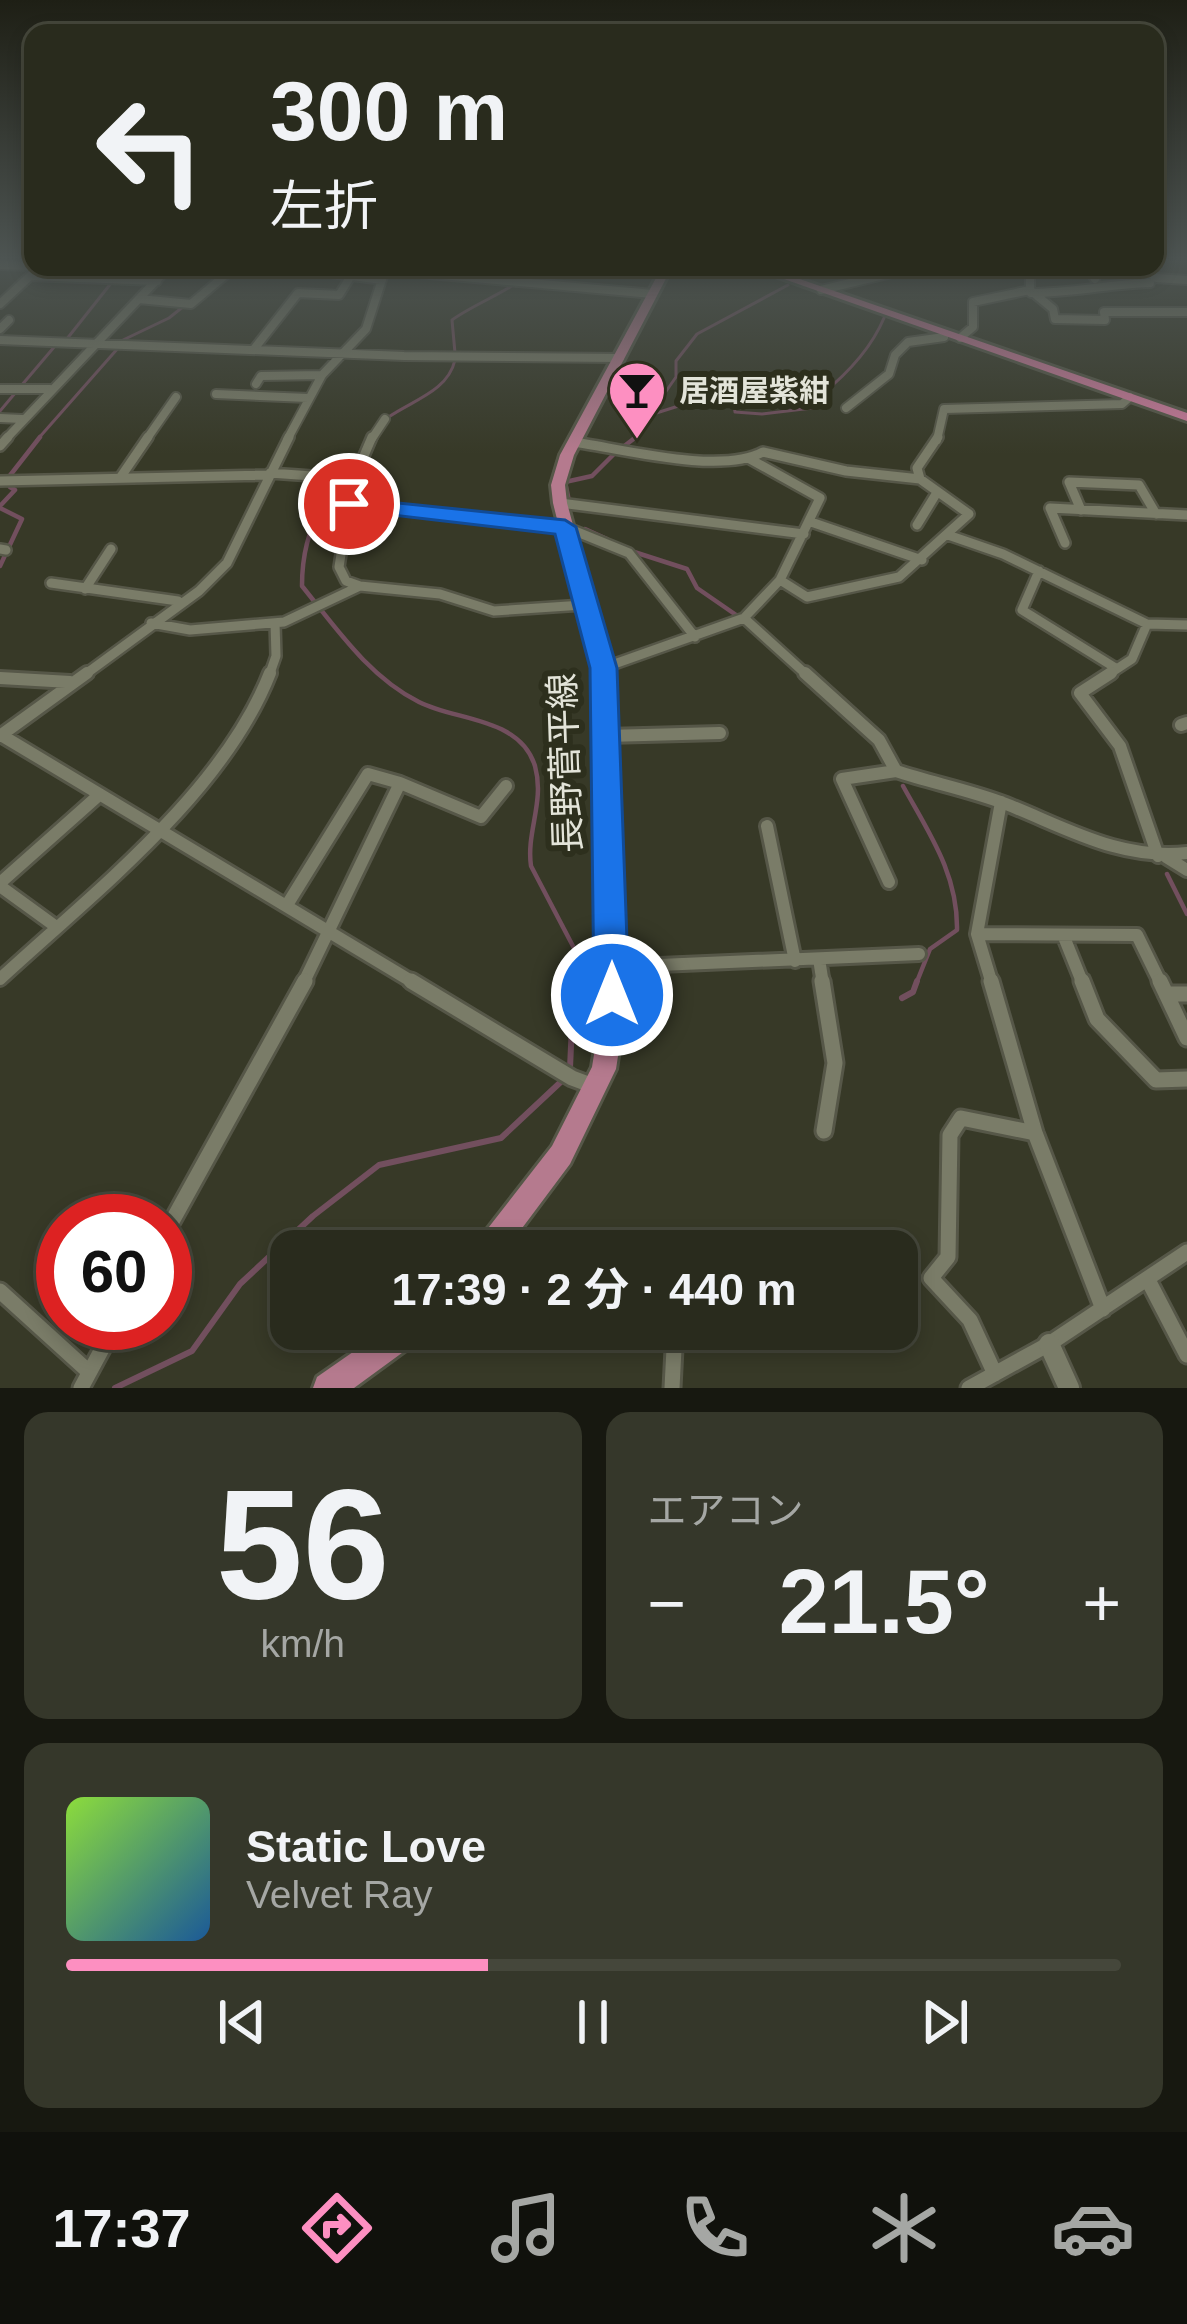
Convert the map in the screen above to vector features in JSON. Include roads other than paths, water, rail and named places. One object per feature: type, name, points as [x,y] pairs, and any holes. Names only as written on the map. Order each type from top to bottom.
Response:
[{"type":"highway","points":[[922,325],[1187,417]]},
{"type":"main road","name":"長野菅平線","points":[[504,1230],[562,1155],[596,1087],[611,1024],[603,668],[565,527],[561,471],[637,325]]},
{"type":"main road","points":[[328,1388],[381,1350]]},
{"type":"street","points":[[0,446],[112,325]]},
{"type":"street","points":[[254,349],[273,325]]},
{"type":"street","points":[[367,325],[322,375],[308,398],[227,563],[199,591],[0,735],[567,1075],[596,1087]]},
{"type":"street","points":[[960,338],[973,325]]},
{"type":"street","points":[[846,408],[890,374],[895,355],[908,342],[944,338]]},
{"type":"street","points":[[0,340],[404,356],[620,358]]},
{"type":"street","points":[[256,384],[261,376],[322,375]]},
{"type":"street","points":[[0,389],[50,389]]},
{"type":"street","points":[[216,394],[308,398]]},
{"type":"street","points":[[120,478],[176,397]]},
{"type":"street","points":[[780,580],[807,597],[899,577],[948,536],[969,514],[920,479],[917,468],[938,439],[944,410],[1121,404],[1130,397]]},
{"type":"street","points":[[0,418],[22,419]]},
{"type":"street","points":[[385,419],[354,479],[339,568],[346,581],[440,594],[494,611],[583,604]]},
{"type":"street","points":[[574,442],[691,459],[749,459],[763,452],[846,470],[920,479]]},
{"type":"street","points":[[603,668],[744,618],[780,580],[820,497],[749,459]]},
{"type":"street","points":[[0,482],[270,474],[354,479]]},
{"type":"street","points":[[1081,510],[1069,482],[1139,485],[1156,514]]},
{"type":"street","points":[[916,525],[937,494]]},
{"type":"street","points":[[560,503],[804,534]]},
{"type":"street","points":[[349,504],[565,527],[629,554],[695,638]]},
{"type":"street","points":[[1065,543],[1050,508],[1187,515]]},
{"type":"street","points":[[811,522],[922,560]]},
{"type":"street","points":[[948,536],[1039,572],[1147,624],[1187,625]]},
{"type":"street","points":[[85,589],[111,549]]},
{"type":"street","points":[[1039,572],[1022,610],[1114,668]]},
{"type":"street","points":[[51,583],[178,602]]},
{"type":"street","points":[[151,623],[190,630],[274,623],[321,608],[360,586]]},
{"type":"street","points":[[744,618],[879,740],[896,771]]},
{"type":"street","points":[[0,979],[157,827],[239,733],[276,657],[274,623]]},
{"type":"street","points":[[1147,624],[1132,659],[1080,693],[1120,746],[1162,857]]},
{"type":"street","points":[[0,678],[70,682]]},
{"type":"street","points":[[606,736],[720,733]]},
{"type":"street","points":[[889,882],[842,779],[896,771],[1001,802],[1093,844],[1162,857],[1187,870]]},
{"type":"street","points":[[287,905],[368,774],[481,817],[506,786]]},
{"type":"street","points":[[187,1194],[332,932],[400,783]]},
{"type":"street","points":[[55,926],[0,884],[99,795]]},
{"type":"street","points":[[1001,802],[977,934],[1035,1133],[1103,1310]]},
{"type":"street","points":[[767,826],[795,961]]},
{"type":"street","points":[[1162,857],[1187,853]]},
{"type":"street","points":[[977,934],[1137,935],[1187,1038]]},
{"type":"street","points":[[1064,937],[1097,1018],[1156,1080],[1187,1078]]},
{"type":"street","points":[[613,967],[919,954]]},
{"type":"street","points":[[819,959],[835,1063],[824,1132]]},
{"type":"street","points":[[1166,994],[1187,994]]},
{"type":"street","points":[[995,1374],[970,1320],[931,1278],[948,1257],[950,1135],[961,1118],[1035,1133]]},
{"type":"street","points":[[969,1388],[1049,1345],[1187,1252]]},
{"type":"street","points":[[1148,1280],[1187,1355]]},
{"type":"street","points":[[0,1291],[85,1380],[101,1350]]},
{"type":"street","points":[[1049,1345],[1069,1388]]},
{"type":"street","points":[[671,1350],[673,1388]]},
{"type":"waterway","points":[[66,340],[78,325]]},
{"type":"waterway","points":[[123,340],[155,325]]},
{"type":"waterway","points":[[452,325],[455,353]]},
{"type":"waterway","points":[[632,440],[676,377],[676,361],[697,334],[714,325]]},
{"type":"waterway","points":[[650,415],[688,403],[734,405],[735,412],[762,414],[829,406],[821,395],[857,360],[880,325]]},
{"type":"waterway","points":[[21,386],[55,346]]},
{"type":"waterway","points":[[37,440],[119,347]]},
{"type":"waterway","points":[[371,433],[441,384],[455,360]]},
{"type":"waterway","points":[[0,411],[16,392]]},
{"type":"waterway","points":[[8,478],[40,437]]},
{"type":"waterway","points":[[623,447],[636,437]]},
{"type":"waterway","points":[[351,472],[363,449]]},
{"type":"waterway","points":[[569,501],[565,482],[592,476],[618,450]]},
{"type":"waterway","points":[[345,482],[325,504],[312,529],[302,586],[354,650],[401,692],[501,729],[527,750],[537,779],[531,866],[575,950],[574,984]]},
{"type":"waterway","points":[[0,506],[15,490],[10,487]]},
{"type":"waterway","points":[[0,508],[22,519],[0,566]]},
{"type":"waterway","points":[[585,529],[607,539]]},
{"type":"waterway","points":[[628,550],[687,569],[697,588],[739,617]]},
{"type":"waterway","points":[[903,786],[940,855],[956,910],[957,930],[930,949],[916,984]]},
{"type":"waterway","points":[[1167,874],[1187,914]]},
{"type":"waterway","points":[[570,1068],[574,981]]},
{"type":"waterway","points":[[902,998],[913,992],[917,981]]},
{"type":"waterway","points":[[115,1388],[192,1351],[240,1284],[313,1216],[379,1165],[501,1138],[565,1078]]},
{"type":"place","name":"居酒屋紫紺","points":[[637,441]]}]
